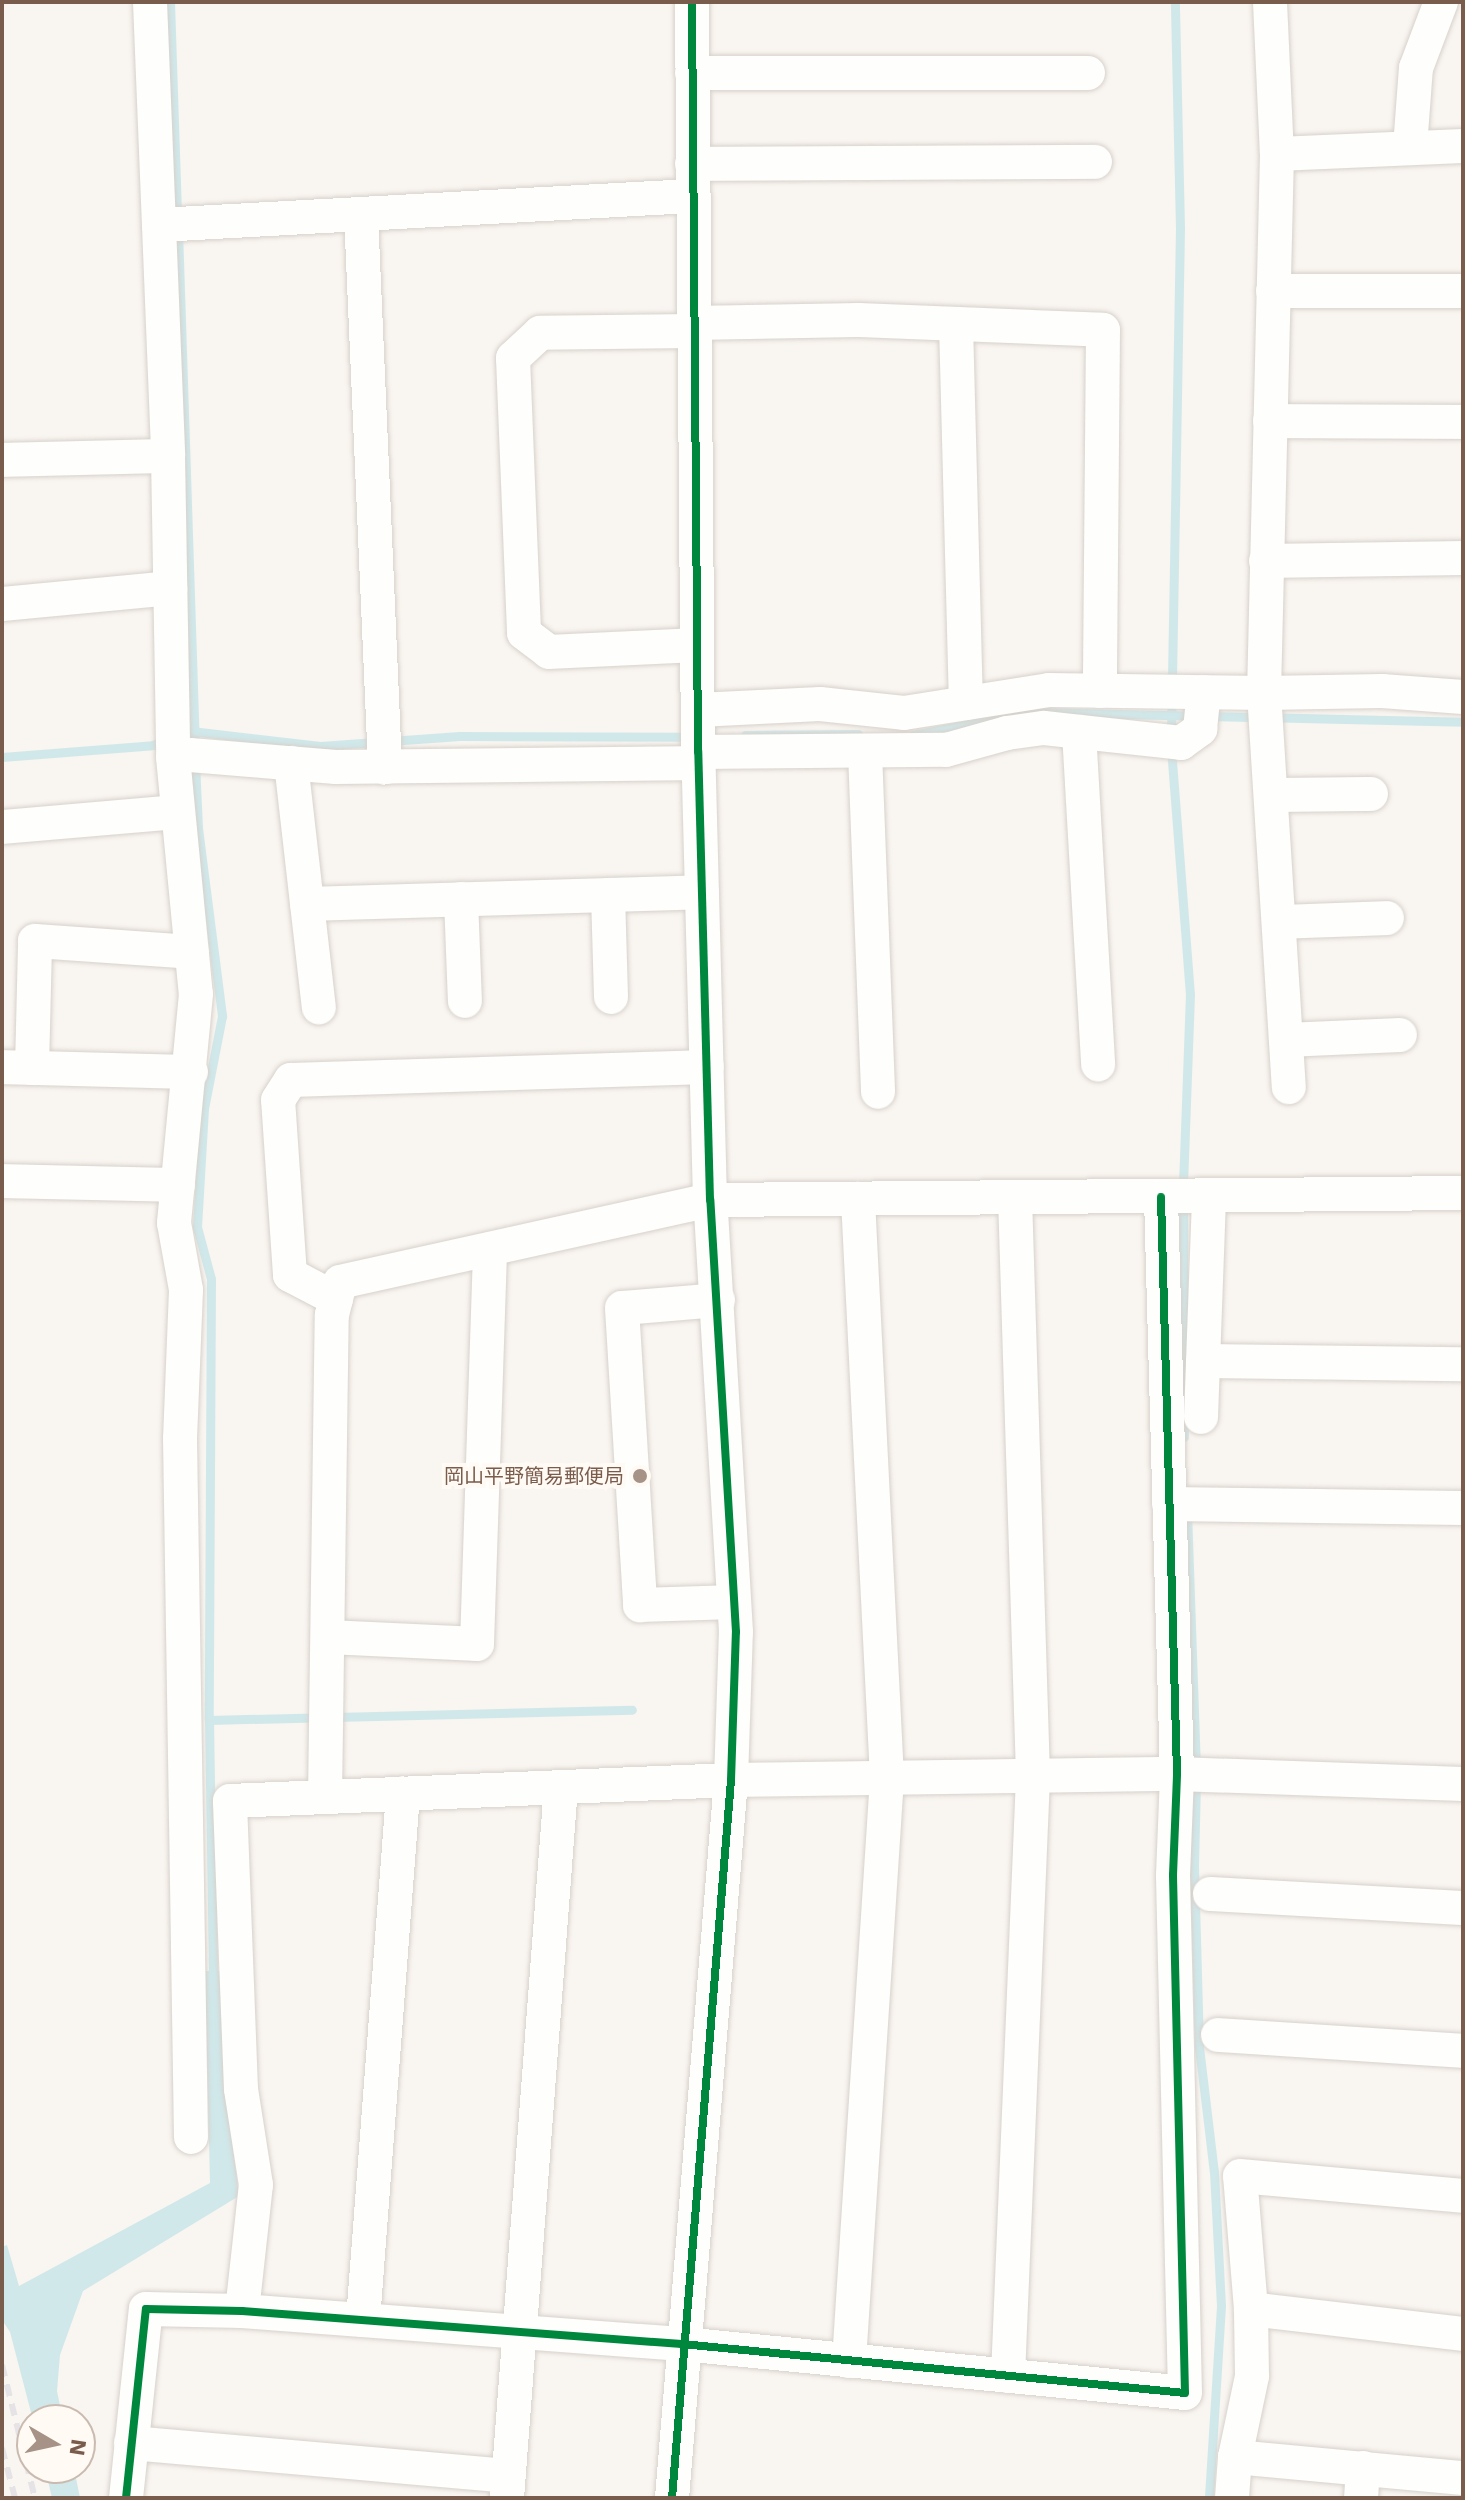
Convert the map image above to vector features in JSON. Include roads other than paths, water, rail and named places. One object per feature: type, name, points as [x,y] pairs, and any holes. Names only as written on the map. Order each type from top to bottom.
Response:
[{"type":"street","points":[[150,2],[171,224],[170,588],[183,748],[177,812],[196,994],[191,1072],[174,1223],[186,1290],[180,1438],[191,2137]]},
{"type":"street","points":[[672,2498],[682,2344],[731,1780],[734,1602],[710,1200],[698,740],[692,2]]},
{"type":"street","points":[[1270,2],[1277,154],[1265,710],[1289,1087]]},
{"type":"street","points":[[1410,147],[1416,68],[1441,2]]},
{"type":"street","points":[[692,73],[1088,73]]},
{"type":"street","points":[[1277,154],[1463,146]]},
{"type":"street","points":[[171,224],[361,214],[692,180],[1095,162]]},
{"type":"street","points":[[361,214],[384,748]]},
{"type":"street","points":[[1273,291],[1463,291]]},
{"type":"street","points":[[697,645],[549,652],[524,633],[513,358],[540,333],[859,320],[1103,330],[1100,691]]},
{"type":"street","points":[[956,324],[966,703]]},
{"type":"street","points":[[1270,421],[1463,422]]},
{"type":"street","points":[[2,460],[168,456]]},
{"type":"street","points":[[1266,561],[1463,558]]},
{"type":"street","points":[[2,604],[170,588]]},
{"type":"street","points":[[698,740],[820,704],[904,713],[1049,690],[1100,691],[1186,712]]},
{"type":"street","points":[[183,748],[291,763],[384,748],[698,740],[865,752],[946,750],[1007,733],[1044,728],[1079,732],[1186,712],[1265,710],[1382,691],[1463,697]]},
{"type":"street","points":[[1079,732],[1098,1064]]},
{"type":"street","points":[[865,752],[878,1092]]},
{"type":"street","points":[[291,763],[319,1007]]},
{"type":"street","points":[[1271,795],[1371,794]]},
{"type":"street","points":[[2,827],[177,812]]},
{"type":"street","points":[[307,904],[702,892]]},
{"type":"street","points":[[608,895],[611,997]]},
{"type":"street","points":[[461,899],[465,1001]]},
{"type":"street","points":[[1279,922],[1387,918]]},
{"type":"street","points":[[191,1072],[17,1068],[35,941],[192,952]]},
{"type":"street","points":[[1286,1040],[1400,1035]]},
{"type":"street","points":[[336,1299],[290,1275],[278,1100],[291,1080],[707,1067]]},
{"type":"street","points":[[2,1181],[178,1185]]},
{"type":"street","points":[[325,1797],[332,1315],[340,1282],[710,1200],[1463,1193]]},
{"type":"street","points":[[1185,1196],[1203,1361],[1201,1417]]},
{"type":"street","points":[[126,2498],[146,2309],[242,2311],[682,2344],[1185,2393],[1173,1875],[1191,1775],[1182,1504],[1185,1196]]},
{"type":"street","points":[[1008,2376],[1033,1776],[1015,1198]]},
{"type":"street","points":[[849,2361],[887,1778],[858,1199]]},
{"type":"street","points":[[329,1637],[477,1644],[490,1249]]},
{"type":"street","points":[[718,1300],[622,1308],[640,1605],[734,1602]]},
{"type":"street","points":[[1203,1361],[1463,1364]]},
{"type":"street","points":[[1182,1504],[1463,1508]]},
{"type":"street","points":[[242,2311],[256,2185],[241,2089],[230,1801],[731,1780],[1191,1775],[1463,1784]]},
{"type":"street","points":[[131,2443],[507,2487],[561,1787]]},
{"type":"street","points":[[363,2320],[403,1794]]},
{"type":"street","points":[[1210,1894],[1463,1908]]},
{"type":"street","points":[[1218,2035],[1463,2051]]},
{"type":"street","points":[[1232,2498],[1235,2457],[1252,2376],[1251,2309],[1240,2176],[1463,2196]]},
{"type":"street","points":[[1251,2309],[1463,2334]]},
{"type":"street","points":[[1235,2457],[1362,2483],[1463,2478]]},
{"type":"water","points":[[205,1971],[222,1971],[225,2086],[239,2196],[83,2291],[60,2355],[57,2391],[60,2404],[29,2404],[10,2332],[2,2320],[2,2247],[7,2245],[19,2286],[210,2183]]},
{"type":"water","points":[[49,2484],[77,2484],[80,2498],[52,2498]]},
{"type":"waterway","points":[[170,2],[177,216]]},
{"type":"waterway","points":[[1171,734],[1180,228],[1175,2]]},
{"type":"waterway","points":[[178,230],[195,747]]},
{"type":"waterway","points":[[1015,715],[1034,712],[1463,722]]},
{"type":"waterway","points":[[913,735],[1000,718]]},
{"type":"waterway","points":[[191,731],[320,746],[460,736],[690,737]]},
{"type":"waterway","points":[[745,735],[858,734]]},
{"type":"waterway","points":[[2,757],[153,745],[165,740]]},
{"type":"waterway","points":[[1171,748],[1190,994],[1183,1189]]},
{"type":"waterway","points":[[195,762],[198,828],[222,1016],[204,1109],[197,1227],[211,1279],[209,1720],[213,1982]]},
{"type":"waterway","points":[[1183,1203],[1184,1437]]},
{"type":"waterway","points":[[1187,1511],[1196,1768]]},
{"type":"waterway","points":[[209,1720],[632,1710]]},
{"type":"waterway","points":[[1196,1783],[1194,1867],[1199,2047],[1214,2172],[1221,2306],[1209,2498]]},
{"type":"railway","points":[[2,2365],[35,2498]]},
{"type":"railway","points":[[2,2448],[15,2498]]},
{"type":"place","name":"岡山平野簡易郵便局","points":[[640,1476]]}]
